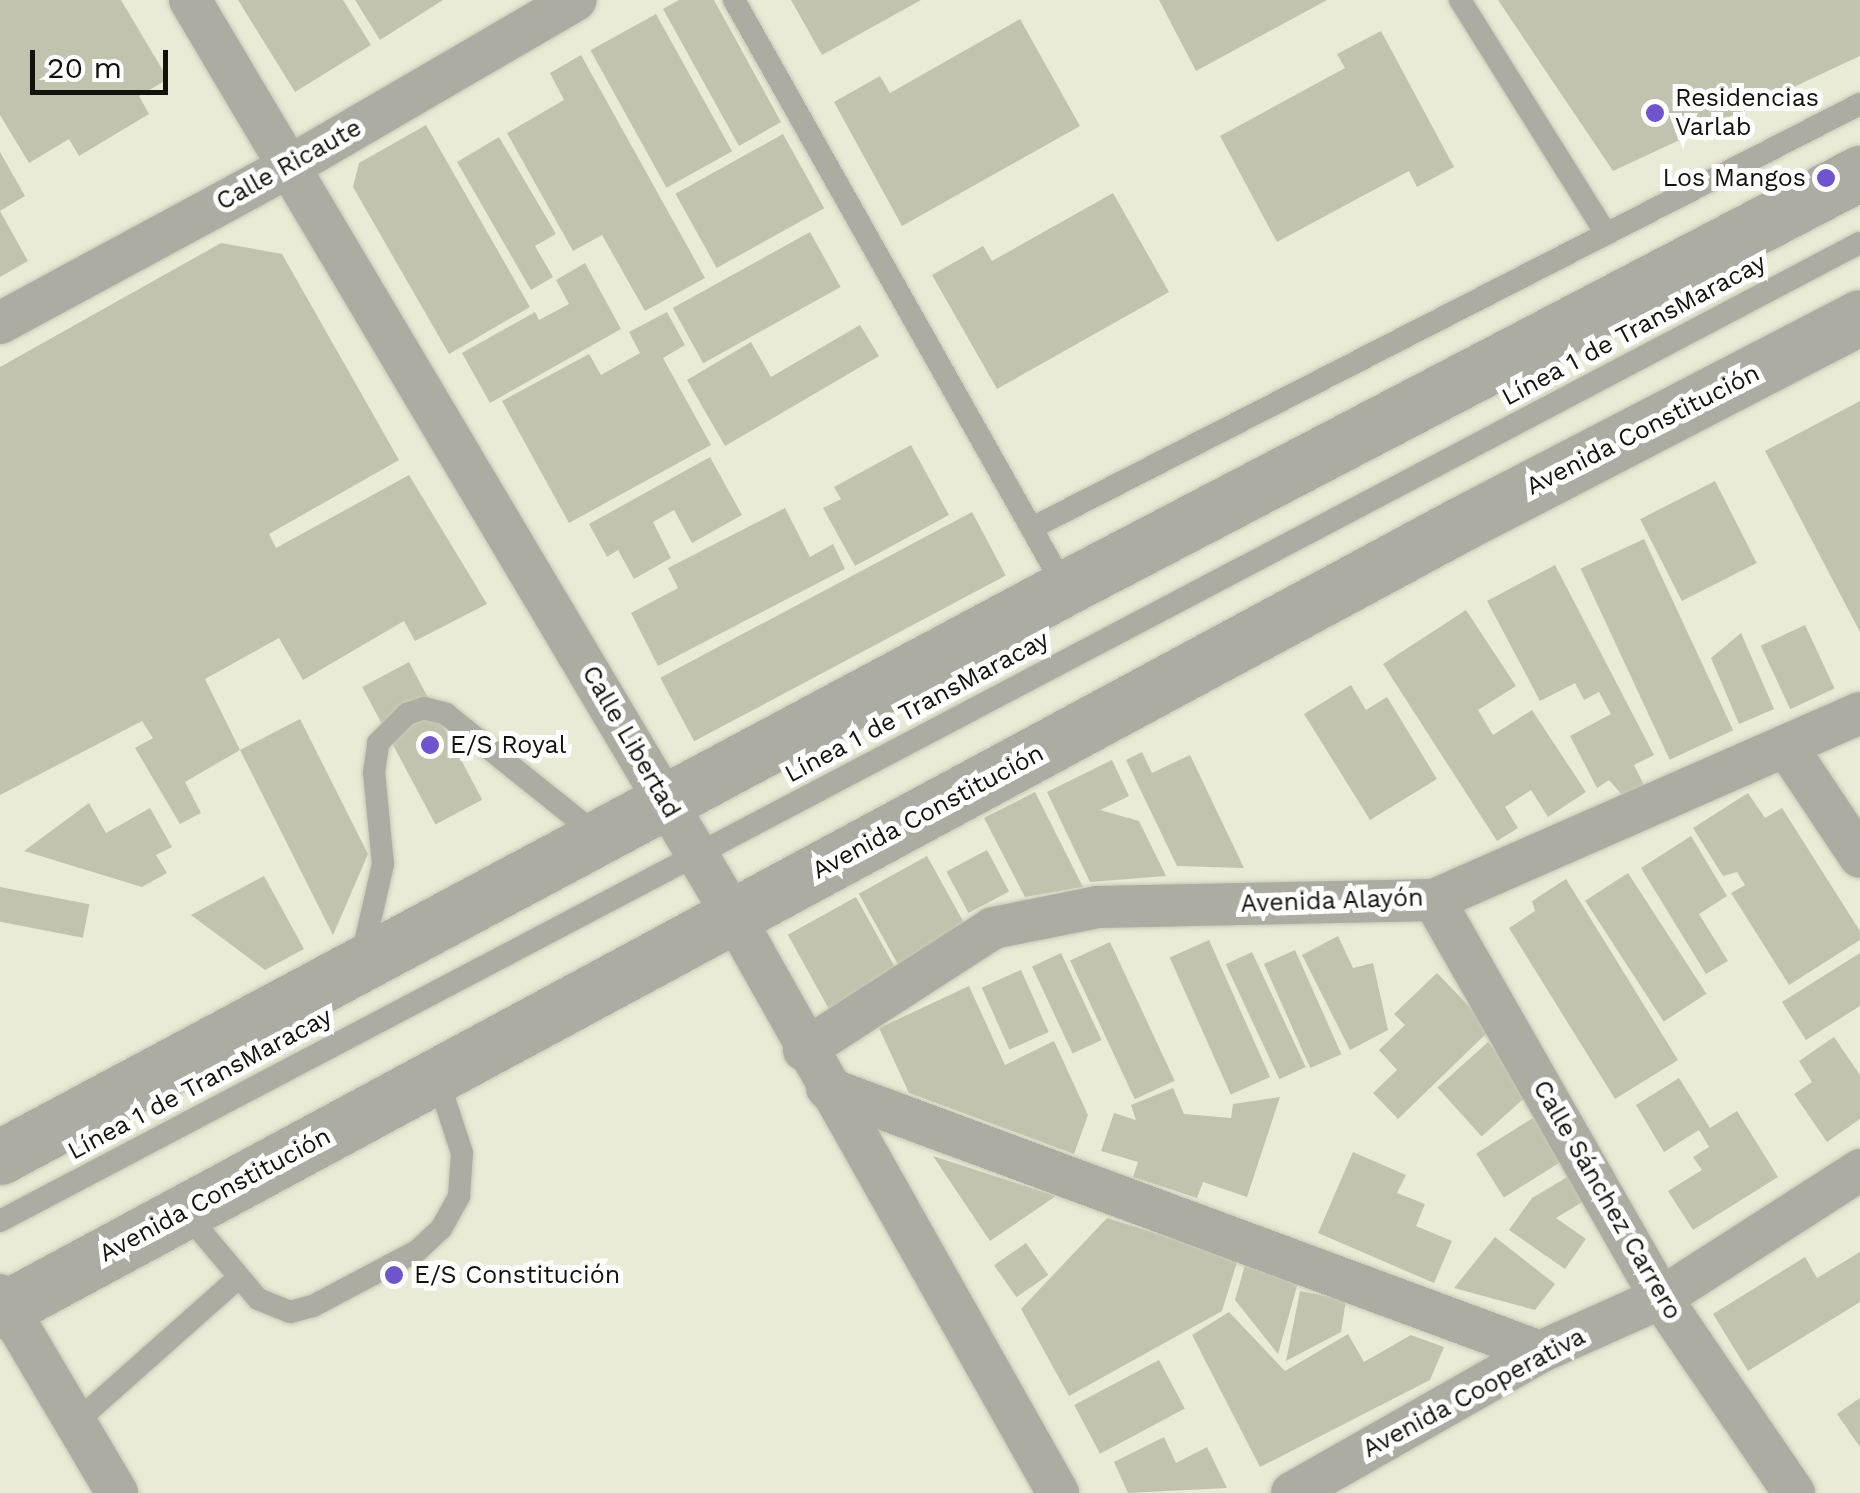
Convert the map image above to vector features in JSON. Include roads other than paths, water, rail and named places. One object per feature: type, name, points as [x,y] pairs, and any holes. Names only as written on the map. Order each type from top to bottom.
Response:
[{"type":"street","name":"Calle Libertad","points":[[190,0],[292,165],[734,917],[804,1050],[1058,1493]]},
{"type":"street","name":"Calle Ricaute","points":[[0,323],[292,165],[575,0]]},
{"type":"street","points":[[0,1157],[668,804],[1065,588],[1860,173]]},
{"type":"street","name":"Avenida Constitución","points":[[2,1305],[437,1077],[1461,524],[1860,317]]},
{"type":"street","name":"Avenida Alayón","points":[[804,1050],[993,928],[1096,907],[1434,900],[1860,714]]},
{"type":"street","points":[[1786,746],[1860,857]]},
{"type":"street","name":"Calle Sánchez Carrero","points":[[1434,900],[1661,1298],[1794,1493]]},
{"type":"street","points":[[827,1088],[1540,1352]]},
{"type":"street","name":"Avenida Cooperativa","points":[[1292,1493],[1540,1352],[1661,1298],[1860,1170]]},
{"type":"street","points":[[2,1305],[117,1493]]},
{"type":"lane","points":[[734,0],[1065,588]]},
{"type":"lane","points":[[1460,0],[1605,232]]},
{"type":"lane","points":[[1034,527],[1860,104]]},
{"type":"lane","name":"Línea 1 de TransMaracay","points":[[0,1220],[1860,243]]},
{"type":"lane","points":[[359,966],[383,864],[374,773],[378,743],[407,714],[424,708],[446,714],[600,838]]},
{"type":"lane","points":[[183,1210],[236,1280],[258,1299],[290,1312],[417,1251],[441,1229],[459,1196],[462,1154],[437,1077]]},
{"type":"lane","points":[[76,1422],[236,1280]]},
{"type":"place","name":"Residencias Varlab","points":[[1655,113]]},
{"type":"place","name":"Los Mangos","points":[[1826,178]]},
{"type":"place","name":"E/S Royal","points":[[430,745]]},
{"type":"place","name":"E/S Constitución","points":[[394,1275]]}]
